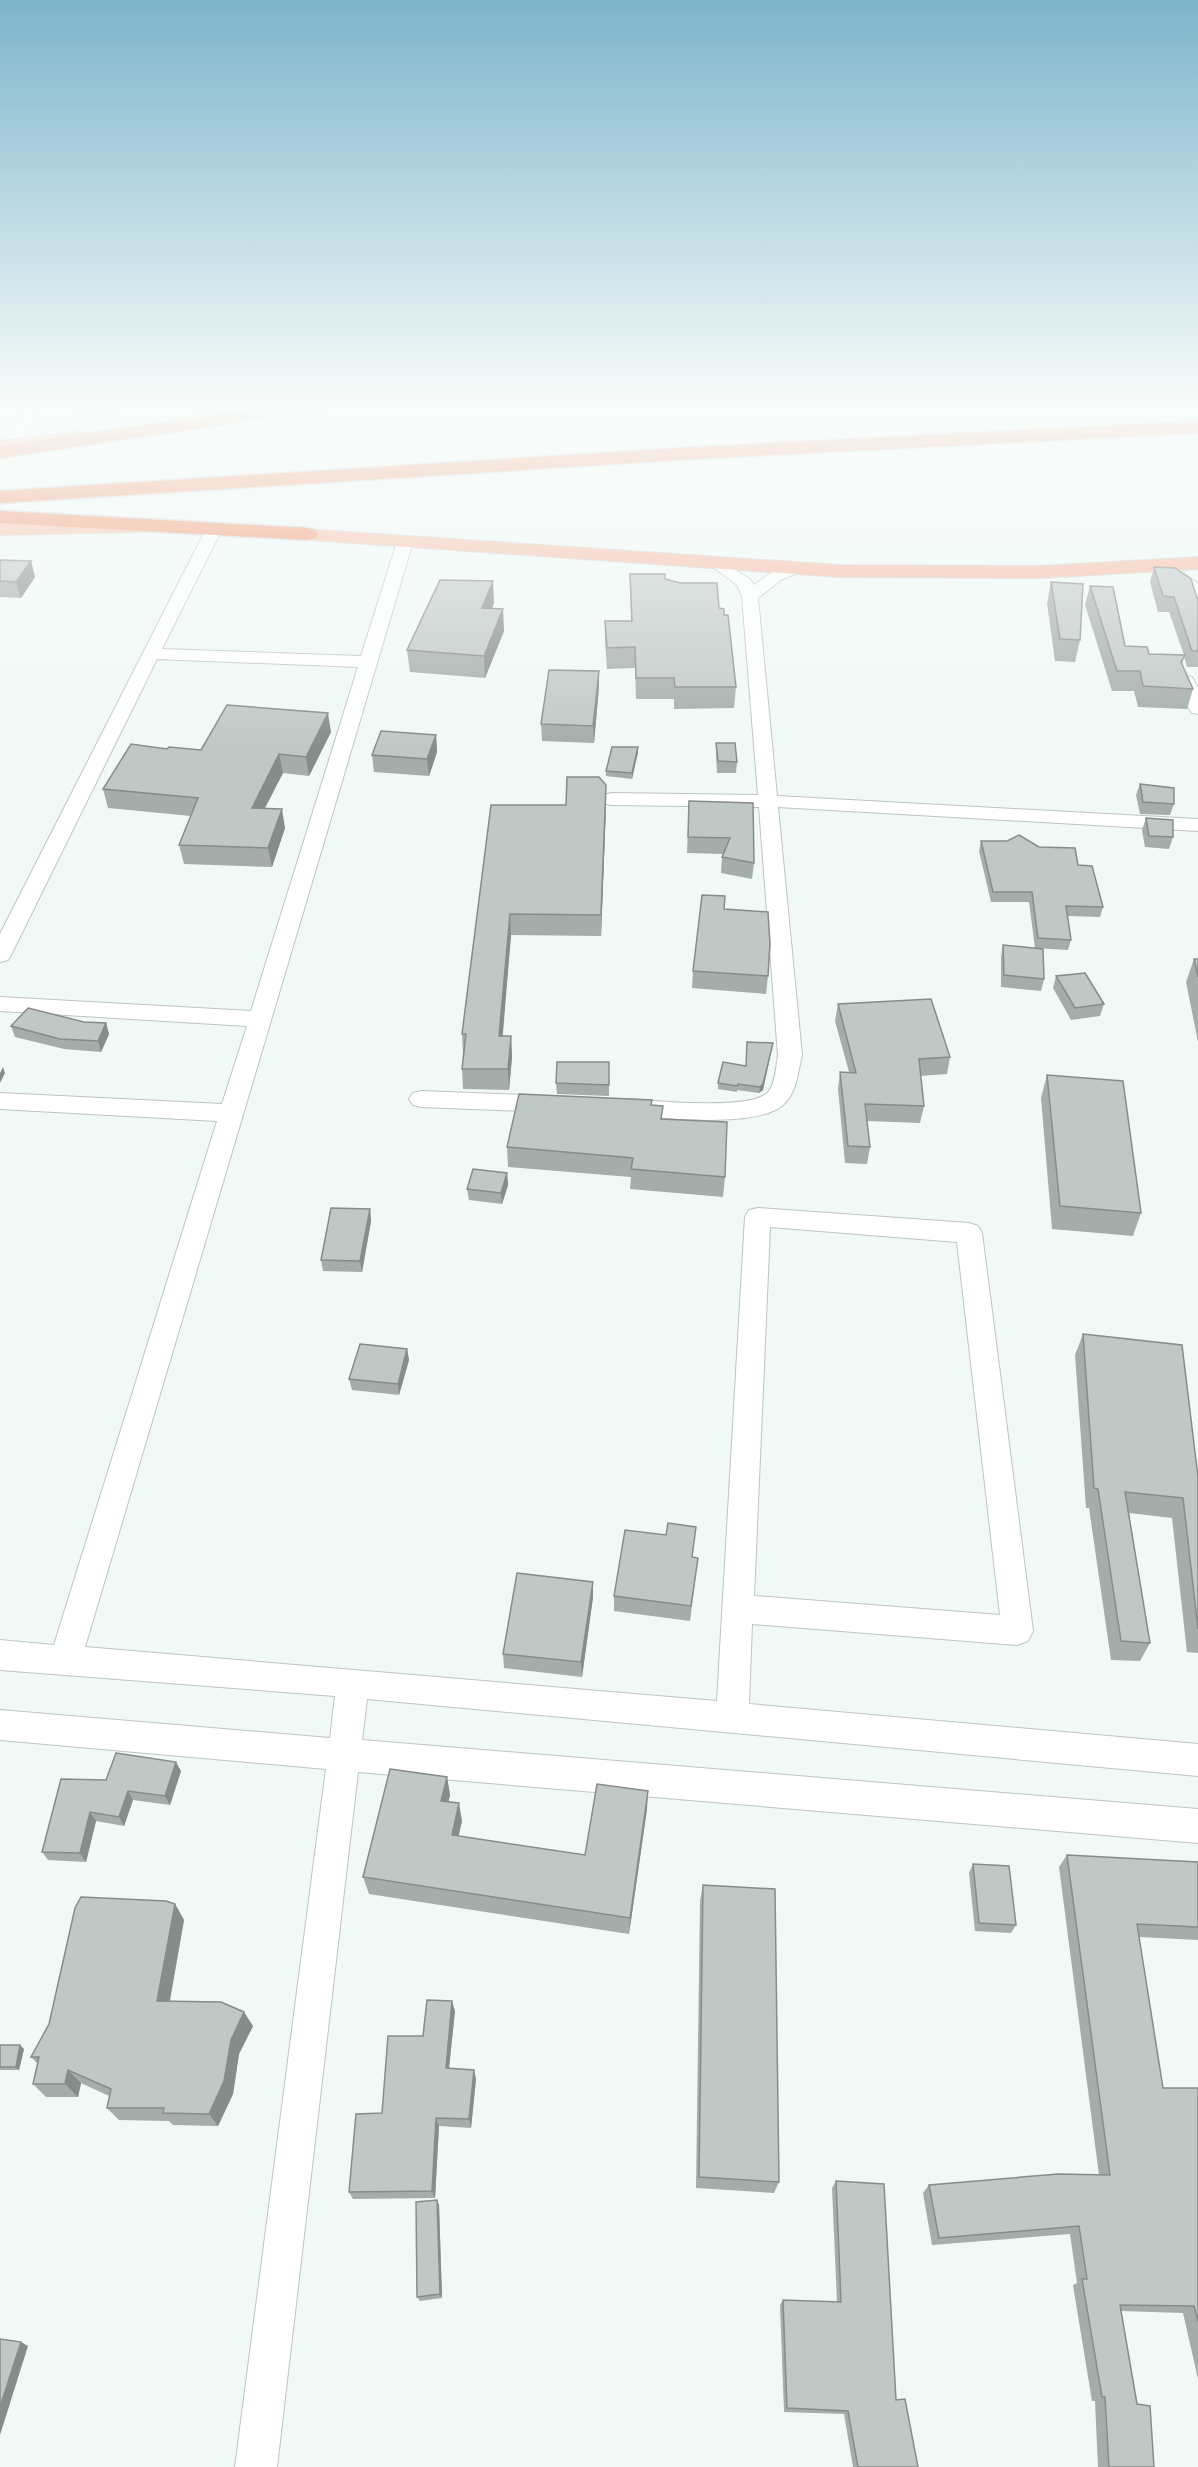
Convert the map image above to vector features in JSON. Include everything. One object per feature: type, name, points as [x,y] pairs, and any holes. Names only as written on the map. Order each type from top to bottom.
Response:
[{"type":"highway","points":[[59,520],[308,534]]},
{"type":"main road","points":[[0,529],[127,528],[308,534],[839,571],[1040,572],[1198,563]]},
{"type":"street","points":[[0,955],[213,531]]},
{"type":"street","points":[[65,1660],[405,542]]},
{"type":"street","points":[[610,1107],[716,1111],[756,1109],[775,1100],[785,1081],[790,1055],[750,596],[744,582],[716,563]]},
{"type":"street","points":[[1161,565],[1198,592]]},
{"type":"street","points":[[750,596],[775,577],[796,568]]},
{"type":"street","points":[[152,654],[369,662]]},
{"type":"street","points":[[1186,681],[1198,709]]},
{"type":"street","points":[[611,799],[768,801],[1198,825]]},
{"type":"street","points":[[0,1004],[260,1018]]},
{"type":"street","points":[[421,1099],[575,1105]]},
{"type":"street","points":[[0,1101],[232,1113]]},
{"type":"street","points":[[732,1717],[737,1609],[758,1217],[969,1233],[1017,1631],[737,1609]]},
{"type":"street","points":[[0,1655],[353,1683],[1198,1761]]},
{"type":"street","points":[[256,2467],[353,1683]]},
{"type":"street","points":[[0,1725],[1033,1814],[1198,1826]]},
{"type":"building","points":[[0,560],[31,561],[16,582],[0,581]]},
{"type":"building","points":[[1154,567],[1175,568],[1191,579],[1198,601],[1198,651],[1192,651],[1174,597],[1163,596]]},
{"type":"building","points":[[630,574],[665,574],[665,579],[680,583],[717,583],[719,608],[724,609],[724,615],[728,615],[736,687],[675,687],[674,678],[636,678],[635,647],[607,648],[605,621],[632,621]]},
{"type":"building","points":[[440,580],[493,581],[482,608],[503,609],[484,656],[407,650]]},
{"type":"building","points":[[1051,582],[1083,584],[1080,640],[1060,639]]},
{"type":"building","points":[[1090,586],[1113,587],[1125,646],[1147,647],[1149,654],[1185,655],[1181,662],[1193,689],[1143,686],[1140,671],[1117,671]]},
{"type":"building","points":[[549,670],[599,671],[593,726],[541,724]]},
{"type":"building","points":[[227,705],[328,713],[306,757],[279,754],[252,808],[282,809],[268,848],[179,845],[198,798],[103,789],[131,744],[167,749],[169,747],[201,750]]},
{"type":"building","points":[[381,731],[436,735],[427,759],[372,755]]},
{"type":"building","points":[[716,743],[735,743],[737,762],[718,761]]},
{"type":"building","points":[[612,747],[638,747],[632,773],[606,771]]},
{"type":"building","points":[[567,777],[599,777],[606,785],[601,915],[510,914],[499,1036],[511,1036],[508,1069],[462,1069],[466,1034],[462,1034],[491,805],[566,805]]},
{"type":"building","points":[[1140,784],[1174,788],[1174,804],[1143,802]]},
{"type":"building","points":[[689,801],[753,803],[754,863],[722,857],[730,838],[688,837]]},
{"type":"building","points":[[1146,818],[1173,820],[1173,837],[1149,836]]},
{"type":"building","points":[[1019,835],[1039,847],[1075,848],[1078,865],[1092,866],[1103,907],[1066,906],[1071,940],[1038,938],[1032,892],[993,892],[981,841],[1007,841]]},
{"type":"building","points":[[702,895],[725,896],[724,909],[768,912],[770,944],[768,976],[693,971]]},
{"type":"building","points":[[1003,945],[1043,949],[1044,979],[1004,975]]},
{"type":"building","points":[[1194,959],[1198,959],[1198,977]]},
{"type":"building","points":[[1085,973],[1104,1004],[1075,1008],[1056,976]]},
{"type":"building","points":[[931,999],[950,1057],[919,1059],[924,1106],[865,1104],[870,1147],[848,1146],[840,1072],[856,1073],[838,1004]]},
{"type":"building","points":[[28,1008],[84,1022],[106,1023],[98,1041],[60,1039],[11,1026]]},
{"type":"building","points":[[747,1042],[773,1043],[763,1084],[760,1087],[718,1083],[723,1062],[746,1066]]},
{"type":"building","points":[[557,1062],[609,1062],[609,1085],[556,1083]]},
{"type":"building","points":[[1047,1075],[1123,1081],[1141,1213],[1060,1206]]},
{"type":"building","points":[[519,1094],[652,1100],[651,1105],[663,1106],[661,1119],[727,1122],[725,1177],[631,1169],[633,1158],[507,1147]]},
{"type":"building","points":[[473,1169],[507,1173],[501,1193],[467,1189]]},
{"type":"building","points":[[331,1208],[370,1209],[360,1261],[321,1260]]},
{"type":"building","points":[[1083,1334],[1182,1345],[1198,1477],[1198,1629],[1183,1498],[1125,1492],[1150,1643],[1121,1641],[1098,1489],[1094,1488]]},
{"type":"building","points":[[360,1344],[407,1349],[398,1384],[349,1379]]},
{"type":"building","points":[[668,1523],[696,1527],[692,1557],[698,1558],[691,1606],[614,1596],[625,1530],[666,1535]]},
{"type":"building","points":[[517,1573],[593,1582],[581,1662],[503,1654]]},
{"type":"building","points":[[116,1753],[176,1762],[165,1796],[128,1791],[119,1817],[90,1812],[80,1853],[42,1852],[61,1779],[106,1780]]},
{"type":"building","points":[[390,1769],[447,1777],[441,1801],[459,1803],[452,1835],[585,1855],[597,1784],[648,1791],[630,1918],[363,1877]]},
{"type":"building","points":[[1067,1855],[1198,1862],[1198,1927],[1137,1924],[1163,2088],[1198,2088],[1198,2322],[1194,2306],[1120,2305],[1137,2404],[1150,2406],[1154,2467],[1109,2467],[1105,2397],[1102,2397],[1082,2279],[1087,2279],[1079,2226],[939,2238],[929,2185],[1058,2174],[1110,2175]]},
{"type":"building","points":[[973,1864],[1009,1866],[1016,1925],[979,1923]]},
{"type":"building","points":[[703,1885],[775,1889],[779,2182],[699,2177]]},
{"type":"building","points":[[81,1897],[166,1901],[175,1904],[157,2001],[221,2002],[244,2012],[231,2040],[224,2081],[209,2114],[163,2113],[164,2108],[107,2108],[111,2089],[68,2070],[65,2084],[33,2084],[39,2057],[31,2057],[49,2024],[75,1908]]},
{"type":"building","points":[[427,2000],[452,2001],[446,2068],[474,2070],[469,2119],[436,2118],[432,2191],[349,2192],[356,2114],[382,2113],[388,2036],[423,2036]]},
{"type":"building","points":[[0,2045],[20,2045],[16,2067],[0,2067]]},
{"type":"building","points":[[836,2181],[884,2184],[896,2400],[905,2399],[918,2467],[858,2467],[848,2411],[787,2408],[783,2300],[841,2302]]},
{"type":"building","points":[[437,2200],[440,2294],[417,2297],[416,2202]]},
{"type":"building","points":[[0,2339],[21,2342],[0,2407]]}]
